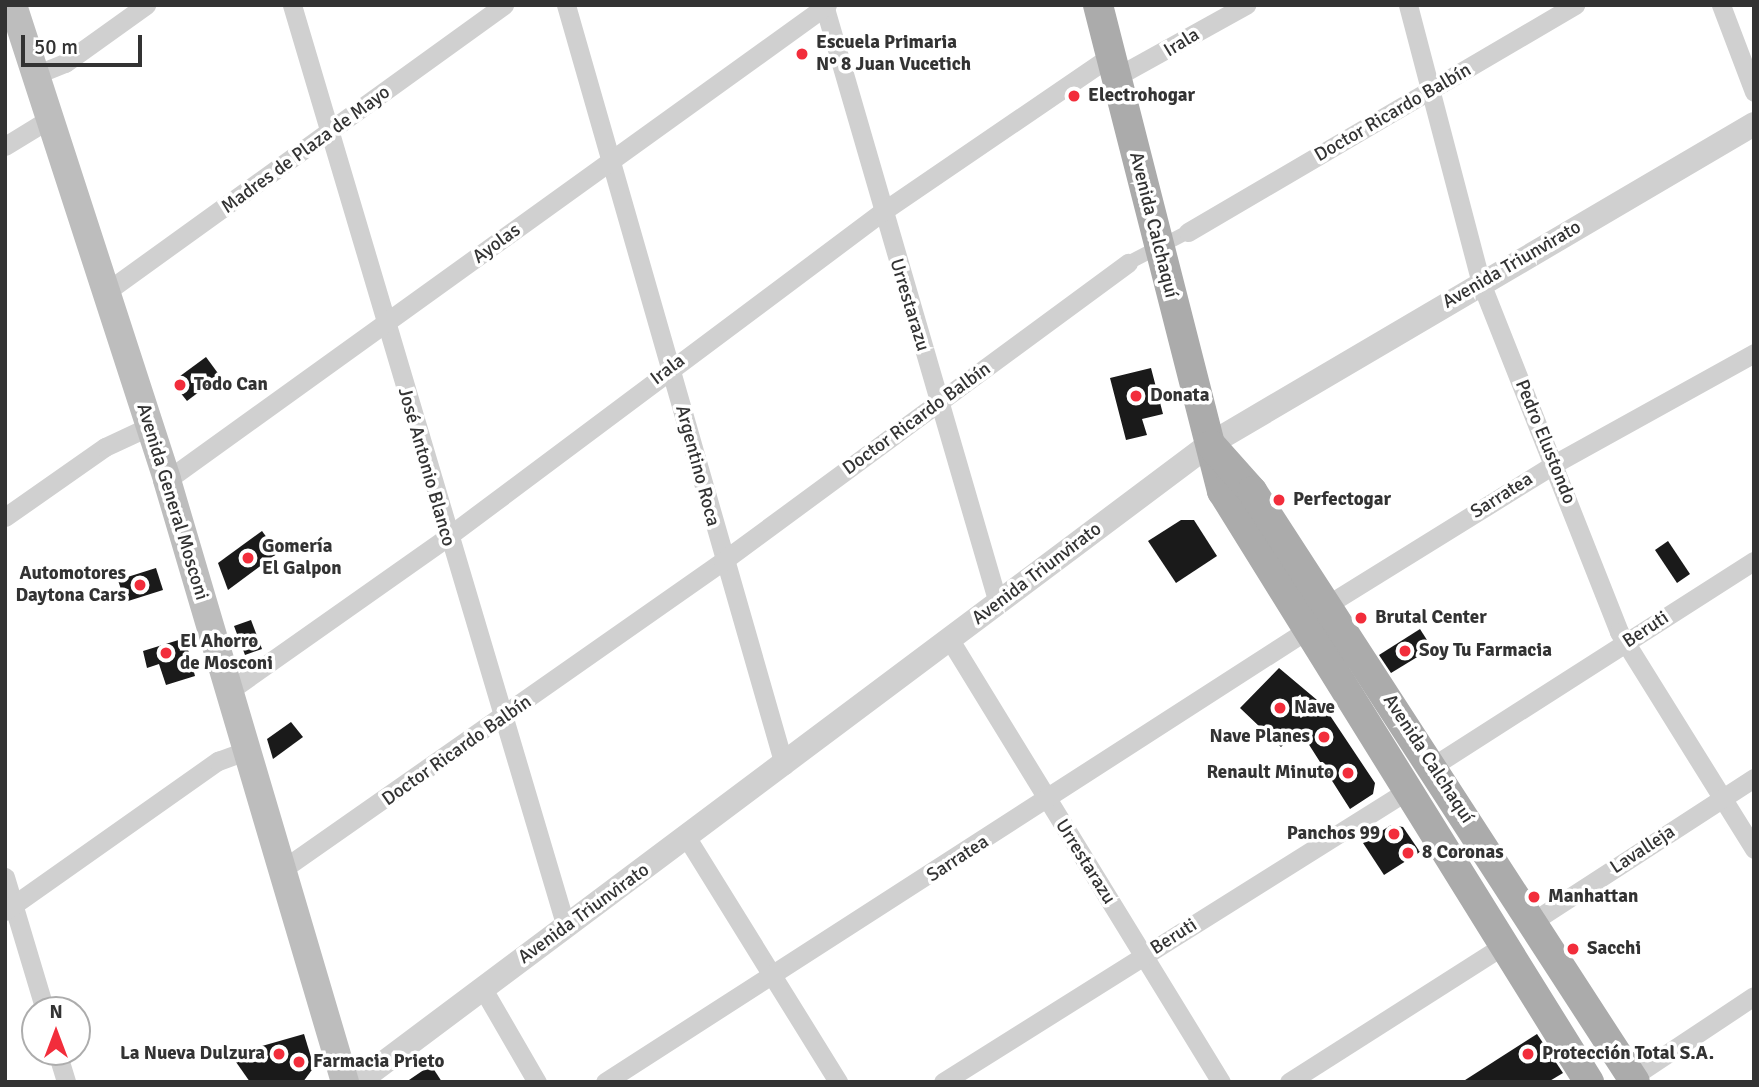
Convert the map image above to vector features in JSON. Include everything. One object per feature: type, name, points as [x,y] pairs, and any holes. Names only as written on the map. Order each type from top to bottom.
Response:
[{"type":"main road","name":"Avenida General Mosconi","points":[[13,5],[167,480],[345,1082]]},
{"type":"main road","name":"Avenida Calchaquí","points":[[1098,5],[1222,491],[1405,792],[1589,1082]]},
{"type":"main road","name":"Avenida Calchaquí","points":[[1210,444],[1252,491],[1433,766],[1633,1079]]},
{"type":"street","points":[[35,75],[65,63],[146,5]]},
{"type":"street","name":"José Antonio Blanco","points":[[292,5],[446,538],[566,927]]},
{"type":"street","name":"Madres de Plaza de Mayo","points":[[106,292],[504,5]]},
{"type":"street","name":"Argentino Roca","points":[[566,5],[671,368],[723,561],[784,765]]},
{"type":"street","name":"Irala","points":[[229,691],[446,538],[882,212],[1114,67],[1246,5]]},
{"type":"street","name":"Pedro Elustondo","points":[[1408,5],[1482,283],[1625,644],[1754,849]]},
{"type":"street","name":"Doctor Ricardo Balbín","points":[[283,869],[502,719],[723,561],[1128,263],[1188,232],[1432,92],[1575,5]]},
{"type":"street","points":[[1721,5],[1754,92]]},
{"type":"street","name":"Ayolas","points":[[167,480],[386,326],[610,160],[825,6]]},
{"type":"street","name":"Urrestarazu","points":[[825,6],[882,212],[998,603]]},
{"type":"street","points":[[5,146],[49,119]]},
{"type":"street","name":"Avenida Triunvirato","points":[[358,1082],[1210,444],[1754,124]]},
{"type":"street","name":"Sarratea","points":[[1327,605],[1553,464],[1754,353]]},
{"type":"street","points":[[5,517],[105,447],[150,426]]},
{"type":"street","name":"Beruti","points":[[1433,766],[1754,561]]},
{"type":"street","name":"Sarratea","points":[[605,1082],[1047,801],[1307,630]]},
{"type":"street","name":"Urrestarazu","points":[[950,640],[1221,1082]]},
{"type":"street","points":[[10,908],[218,761],[246,751]]},
{"type":"street","name":"Lavalleja","points":[[1532,922],[1754,778]]},
{"type":"street","name":"Beruti","points":[[943,1082],[1405,792]]},
{"type":"street","points":[[687,838],[775,976],[838,1082]]},
{"type":"street","points":[[5,877],[10,908],[40,996]]},
{"type":"street","points":[[1289,1082],[1504,945]]},
{"type":"street","points":[[483,989],[537,1082]]},
{"type":"street","points":[[1633,1079],[1754,996]]},
{"type":"building","points":[[206,357],[220,376],[187,401],[172,382]]},
{"type":"building","name":"Donata","points":[[1151,368],[1163,414],[1142,419],[1147,435],[1126,440],[1110,378]]},
{"type":"building","points":[[1181,520],[1194,520],[1217,556],[1176,583],[1148,541]]},
{"type":"building","name":"Gomería El Galpon","points":[[262,531],[278,553],[228,590],[218,563]]},
{"type":"building","points":[[1668,541],[1690,574],[1677,583],[1655,550]]},
{"type":"building","name":"Automotores Daytona Cars","points":[[156,568],[163,590],[125,602],[118,580]]},
{"type":"building","points":[[251,620],[262,649],[245,655],[234,626]]},
{"type":"building","name":"Soy Tu Farmacia","points":[[1420,629],[1432,648],[1391,673],[1379,655]]},
{"type":"building","points":[[185,638],[195,676],[166,685],[159,664],[147,668],[143,651]]},
{"type":"building","points":[[1279,668],[1323,705],[1375,783],[1373,794],[1350,809],[1299,729],[1281,747],[1240,708]]},
{"type":"building","points":[[291,722],[303,737],[273,759],[267,739]]},
{"type":"building","points":[[1391,825],[1403,827],[1420,852],[1384,875],[1363,843]]},
{"type":"building","points":[[304,1034],[314,1067],[303,1082],[250,1082],[236,1062],[255,1048]]},
{"type":"building","name":"Protección Total S.A.","points":[[1537,1034],[1563,1073],[1548,1082],[1462,1082]]},
{"type":"building","points":[[431,1065],[442,1082],[406,1082]]},
{"type":"place","name":"Escuela Primaria N° 8 Juan Vucetich","points":[[802,54]]},
{"type":"place","name":"Electrohogar","points":[[1074,96]]},
{"type":"place","name":"Todo Can","points":[[180,385]]},
{"type":"place","name":"Donata","points":[[1136,396]]},
{"type":"place","name":"Perfectogar","points":[[1279,500]]},
{"type":"place","name":"Gomería El Galpon","points":[[248,558]]},
{"type":"place","name":"Automotores Daytona Cars","points":[[140,585]]},
{"type":"place","name":"Brutal Center","points":[[1361,618]]},
{"type":"place","name":"Soy Tu Farmacia","points":[[1405,651]]},
{"type":"place","name":"El Ahorro de Mosconi","points":[[166,653]]},
{"type":"place","name":"Nave","points":[[1280,708]]},
{"type":"place","name":"Nave Planes","points":[[1324,737]]},
{"type":"place","name":"Renault Minuto","points":[[1348,773]]},
{"type":"place","name":"Panchos 99","points":[[1394,834]]},
{"type":"place","name":"8 Coronas","points":[[1408,853]]},
{"type":"place","name":"Manhattan","points":[[1534,897]]},
{"type":"place","name":"Sacchi","points":[[1573,949]]},
{"type":"place","name":"La Nueva Dulzura","points":[[279,1054]]},
{"type":"place","name":"Protección Total S.A.","points":[[1528,1054]]},
{"type":"place","name":"Farmacia Prieto","points":[[299,1062]]}]
